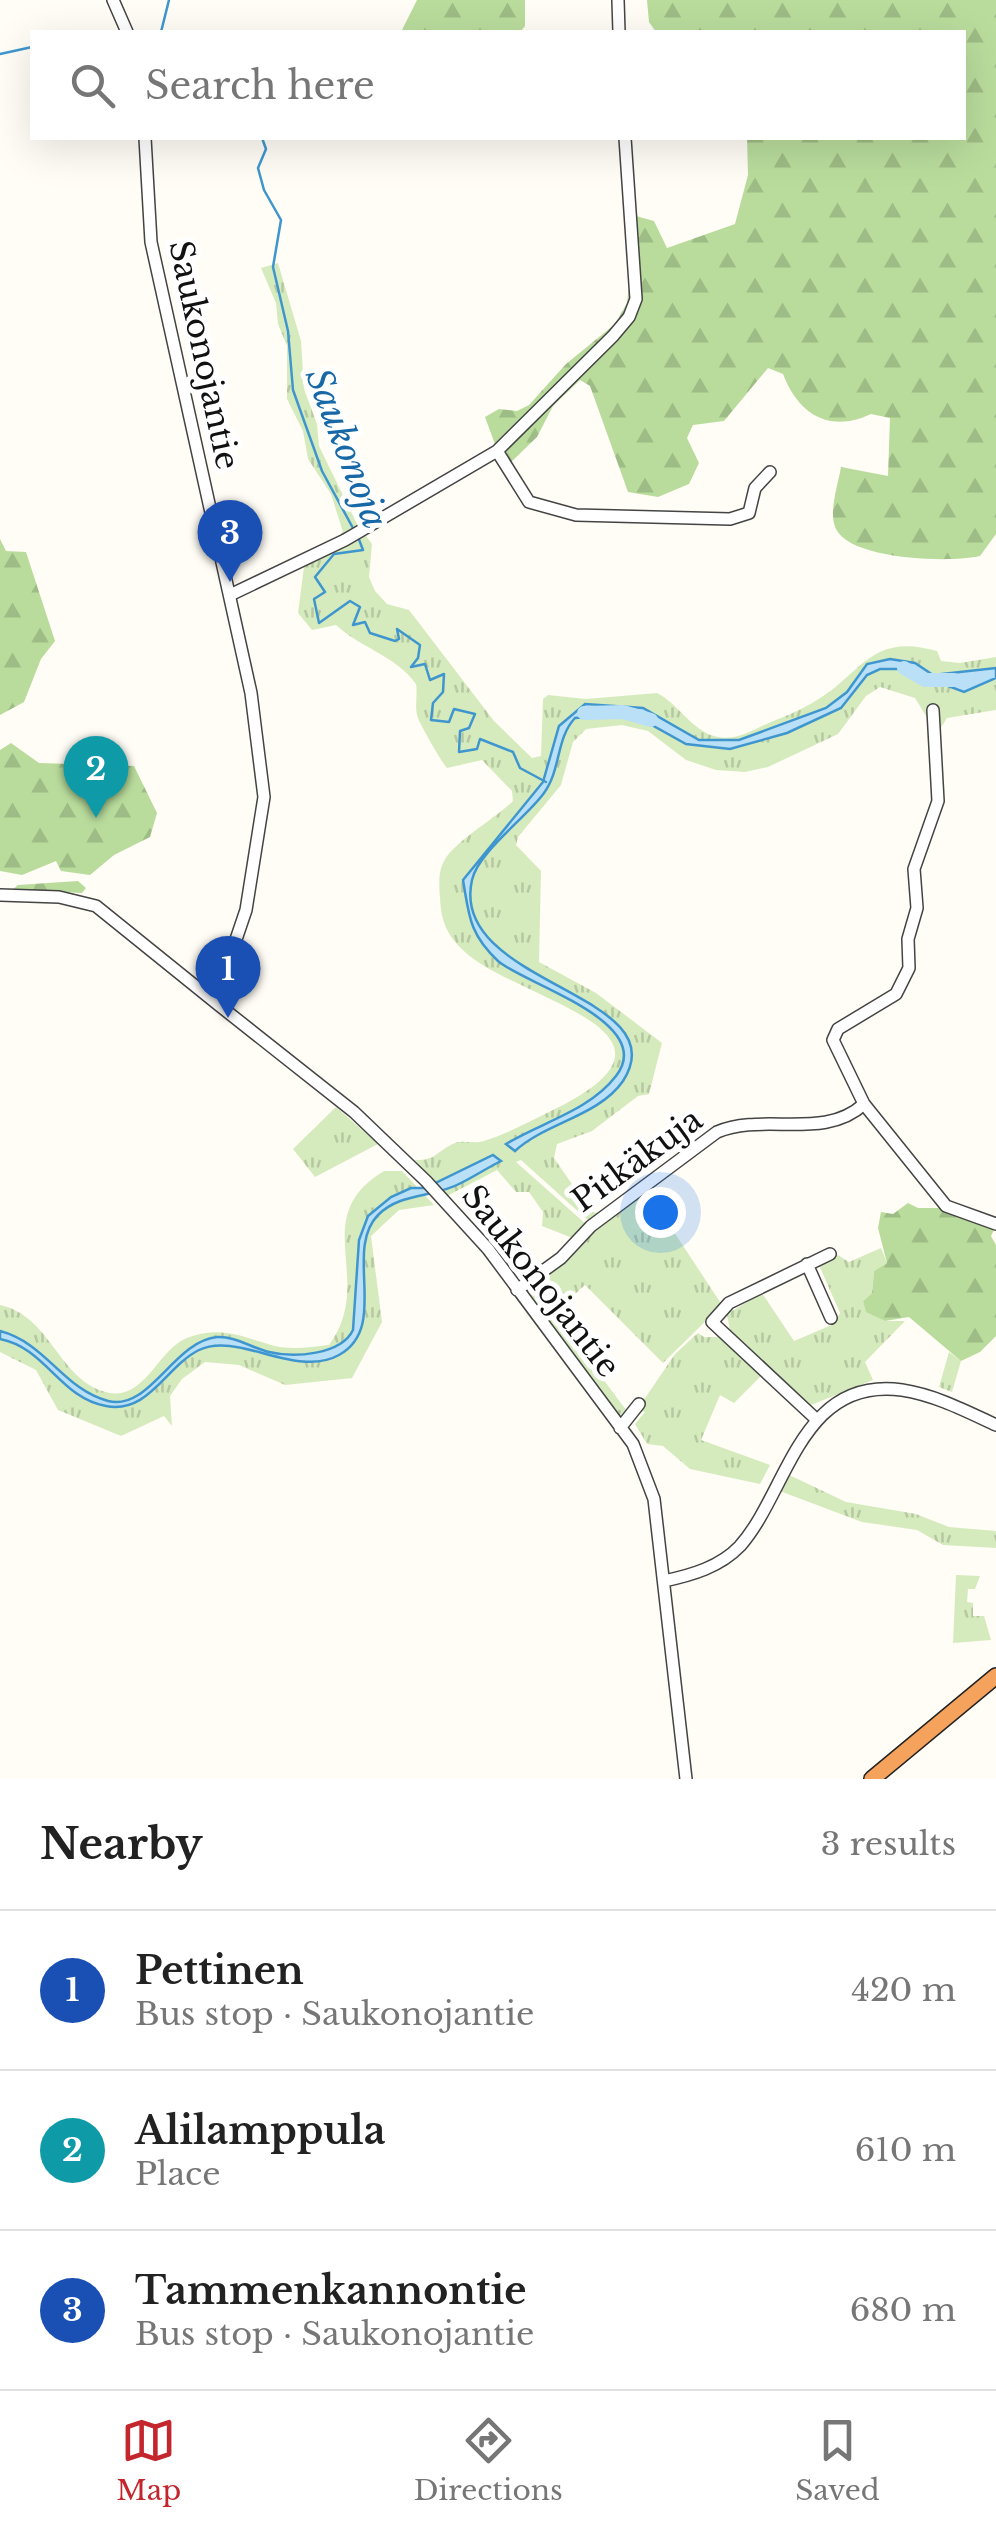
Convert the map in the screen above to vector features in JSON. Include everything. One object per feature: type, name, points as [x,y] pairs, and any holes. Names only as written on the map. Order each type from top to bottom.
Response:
[{"type":"highway","points":[[872,1779],[996,1676]]},
{"type":"street","points":[[112,0],[126,30]]},
{"type":"street","points":[[618,0],[618,30]]},
{"type":"street","name":"Saukonojantie","points":[[145,140],[151,242],[252,693],[264,796],[246,910],[228,963],[220,1006],[354,1112],[426,1181],[516,1290],[620,1428],[650,1482],[686,1779]]},
{"type":"street","points":[[230,595],[357,534],[497,450],[628,318],[636,299],[636,276],[625,140]]},
{"type":"street","points":[[497,450],[529,502],[576,516],[730,518],[749,513],[756,488],[770,472]]},
{"type":"street","points":[[934,710],[938,801],[914,870],[917,908],[908,939],[910,968],[902,986],[886,1003],[834,1036],[848,1076],[864,1104],[946,1206],[996,1224]]},
{"type":"street","points":[[0,894],[59,897],[96,906],[220,1006]]},
{"type":"street","name":"Pitkäkuja","points":[[516,1290],[562,1258],[591,1226],[718,1132],[740,1124],[840,1122],[864,1104]]},
{"type":"street","points":[[817,1420],[712,1322],[729,1303],[830,1254]]},
{"type":"street","points":[[807,1264],[830,1318]]},
{"type":"street","points":[[664,1581],[713,1566],[741,1544],[785,1462],[817,1420],[864,1393],[898,1389],[938,1400],[996,1424]]},
{"type":"street","points":[[620,1428],[638,1404]]},
{"type":"green space","points":[[417,0],[525,0],[522,30],[402,30]]},
{"type":"green space","points":[[647,0],[996,0],[996,534],[980,556],[902,557],[845,539],[836,529],[833,515],[841,467],[888,476],[890,418],[871,414],[843,422],[818,417],[798,401],[783,374],[768,368],[724,421],[693,425],[687,438],[699,463],[689,484],[658,497],[628,492],[590,386],[580,380],[553,406],[537,437],[504,469],[485,417],[499,409],[517,411],[529,405],[566,364],[615,324],[627,303],[636,216],[654,221],[667,248],[735,224],[748,175],[747,140],[966,140],[966,30],[655,30],[649,22]]},
{"type":"green space","points":[[278,263],[301,341],[304,389],[317,424],[319,446],[357,524],[372,544],[369,577],[375,591],[387,604],[409,610],[494,721],[532,758],[541,756],[543,699],[548,695],[586,699],[657,693],[701,730],[730,738],[810,704],[882,651],[915,647],[937,651],[941,661],[960,663],[996,657],[996,710],[947,718],[937,734],[915,698],[880,687],[866,696],[838,734],[768,767],[745,772],[716,770],[686,760],[648,731],[622,725],[586,729],[573,742],[561,785],[518,837],[516,845],[541,871],[539,962],[596,993],[662,1043],[649,1094],[638,1096],[592,1131],[557,1144],[554,1158],[578,1193],[583,1210],[603,1214],[591,1223],[521,1160],[516,1162],[587,1225],[575,1239],[542,1226],[543,1212],[529,1192],[516,1192],[497,1170],[447,1196],[415,1160],[432,1157],[458,1142],[484,1141],[508,1132],[595,1085],[614,1061],[611,1040],[591,1021],[491,970],[465,952],[449,934],[439,884],[444,861],[513,801],[512,791],[482,760],[447,768],[418,718],[416,684],[408,674],[336,625],[312,630],[298,613],[304,567],[343,532],[331,494],[308,459],[303,431],[287,399],[287,346],[278,324],[276,303],[261,268]]},
{"type":"green space","points":[[0,539],[6,551],[26,552],[55,641],[41,659],[24,702],[0,715]]},
{"type":"green space","points":[[11,743],[39,763],[134,766],[157,813],[150,837],[114,855],[90,875],[61,871],[56,861],[22,875],[0,871],[0,750]]},
{"type":"green space","points":[[78,881],[86,888],[82,893],[12,890],[18,885]]},
{"type":"green space","points":[[336,1107],[378,1144],[315,1177],[293,1149]]},
{"type":"green space","points":[[384,1171],[402,1171],[434,1205],[399,1210],[371,1236],[382,1322],[352,1378],[285,1385],[239,1365],[205,1362],[182,1379],[170,1396],[172,1426],[164,1416],[121,1436],[58,1410],[36,1370],[0,1352],[0,1305],[31,1321],[87,1383],[116,1393],[139,1384],[176,1344],[200,1334],[232,1334],[288,1348],[329,1345],[342,1321],[347,1297],[345,1230],[349,1209],[361,1189]]},
{"type":"green space","points":[[645,1188],[722,1305],[663,1363],[585,1285],[554,1313],[626,1410],[619,1417],[523,1289]]},
{"type":"green space","points":[[908,1203],[918,1208],[943,1208],[995,1228],[991,1236],[996,1245],[996,1336],[980,1352],[961,1361],[909,1317],[885,1321],[866,1312],[863,1301],[872,1293],[874,1271],[887,1263],[878,1228],[881,1212],[893,1214]]},
{"type":"green space","points":[[881,1248],[887,1263],[874,1271],[872,1293],[863,1301],[866,1311],[885,1321],[905,1321],[865,1362],[873,1380],[811,1405],[730,1331],[727,1314],[762,1293],[794,1341],[834,1324],[840,1313],[819,1265],[838,1255],[849,1262]]},
{"type":"green space","points":[[698,1333],[720,1337],[762,1375],[734,1403],[720,1395],[701,1440],[770,1465],[760,1484],[690,1469],[663,1446],[647,1444],[635,1424],[645,1412],[637,1410],[675,1354]]},
{"type":"green space","points":[[949,1352],[961,1361],[952,1392],[939,1387]]},
{"type":"green space","points":[[785,1473],[846,1502],[916,1514],[949,1527],[996,1531],[996,1548],[943,1545],[917,1530],[862,1522],[777,1490]]},
{"type":"green space","points":[[956,1575],[980,1576],[975,1589],[968,1589],[967,1602],[973,1603],[973,1616],[984,1616],[991,1640],[953,1643]]},
{"type":"water","points":[[890,659],[915,663],[933,675],[996,668],[996,678],[964,692],[903,669],[880,669],[867,675],[841,708],[787,733],[730,749],[686,744],[632,714],[575,718],[544,793],[476,869],[472,880],[474,915],[493,943],[524,967],[594,1006],[620,1027],[632,1051],[623,1081],[613,1093],[515,1151],[506,1144],[579,1107],[605,1088],[616,1076],[624,1056],[619,1038],[582,1006],[498,961],[476,933],[467,904],[463,880],[543,782],[559,726],[585,704],[643,708],[699,740],[739,740],[826,708],[847,692],[867,664]]},
{"type":"water","points":[[493,1155],[501,1161],[451,1188],[397,1202],[378,1215],[368,1230],[364,1248],[362,1326],[354,1342],[339,1355],[304,1362],[214,1346],[199,1350],[145,1396],[121,1407],[90,1401],[29,1352],[0,1339],[0,1331],[16,1337],[92,1395],[123,1402],[149,1387],[188,1350],[217,1337],[279,1354],[328,1350],[353,1330],[359,1240],[368,1216],[391,1197],[411,1188],[425,1188]]},
{"type":"waterway","name":"Saukonoja","points":[[162,30],[169,0]]},
{"type":"waterway","points":[[0,54],[30,47]]},
{"type":"waterway","name":"Saukonoja","points":[[263,140],[266,149],[258,168],[264,190],[281,220],[273,267],[288,331],[293,390],[322,471],[354,530]]},
{"type":"waterway","name":"Saukonoja","points":[[358,537],[363,550],[334,554],[315,577],[325,592],[314,599],[319,623],[350,601],[360,607],[353,625],[365,622],[370,633],[395,641],[399,639],[397,629],[420,645],[418,658],[411,667],[425,664],[430,680],[444,674],[443,692],[433,703],[431,720],[449,722],[454,709],[475,714],[469,728],[460,731],[459,752],[477,749],[480,739],[513,752],[520,768],[546,782]]},
{"type":"waterway","points":[[904,668],[925,680],[954,680]]},
{"type":"waterway","points":[[584,713],[623,712],[651,720]]},
{"type":"place","name":"Tammenkannontie","points":[[230,582]]},
{"type":"place","name":"Alilamppula","points":[[96,818]]},
{"type":"place","name":"Pettinen","points":[[228,1018]]}]
